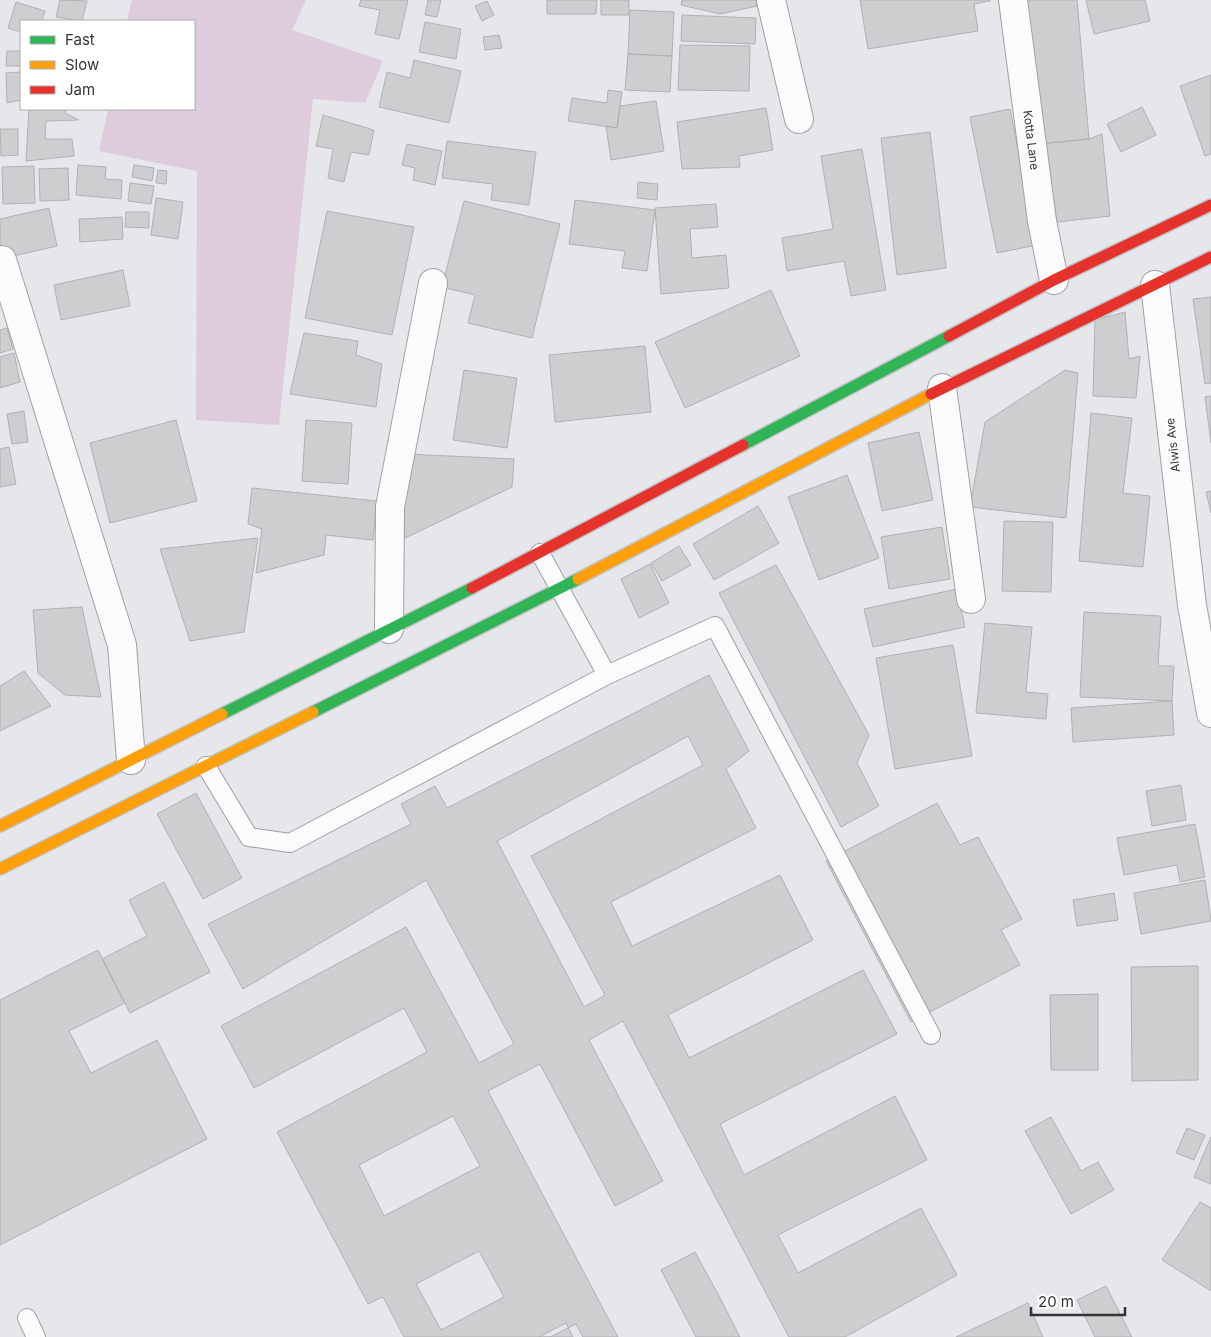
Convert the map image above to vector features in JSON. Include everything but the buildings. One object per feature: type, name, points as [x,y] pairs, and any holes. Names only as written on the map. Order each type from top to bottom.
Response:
[{"type":"highway","points":[[0,826],[540,552],[1054,280],[1211,205]]},
{"type":"highway","points":[[0,869],[603,566],[942,388],[1211,257]]},
{"type":"street","points":[[771,0],[799,119]]},
{"type":"street","name":"Kotta Lane","points":[[1013,0],[1042,221],[1054,280]]},
{"type":"street","points":[[2,260],[122,645],[131,760]]},
{"type":"street","points":[[389,630],[390,507],[433,282]]},
{"type":"street","name":"Alwis Ave","points":[[1155,285],[1192,605],[1211,713]]},
{"type":"street","points":[[942,388],[971,600]]},
{"type":"lane","points":[[540,552],[608,675]]},
{"type":"lane","points":[[206,766],[249,837],[290,843],[608,675],[715,626],[931,1035]]},
{"type":"lane","points":[[27,1318],[36,1337]]},
{"type":"shaded area","points":[[132,0],[306,0],[292,30],[383,61],[365,103],[313,99],[279,425],[196,420],[197,171],[99,151],[108,110],[195,110],[195,20],[127,20]]},
{"type":"traffic: fast","points":[[743,445],[949,336]]},
{"type":"traffic: fast","points":[[313,712],[578,579]]},
{"type":"traffic: fast","points":[[222,714],[472,588]]},
{"type":"traffic: slow","points":[[578,579],[931,394]]},
{"type":"traffic: slow","points":[[0,869],[313,712]]},
{"type":"traffic: slow","points":[[0,826],[222,714]]},
{"type":"traffic: jam","points":[[949,336],[1054,280],[1211,205]]},
{"type":"traffic: jam","points":[[931,394],[1211,257]]},
{"type":"traffic: jam","points":[[472,588],[743,445]]}]
